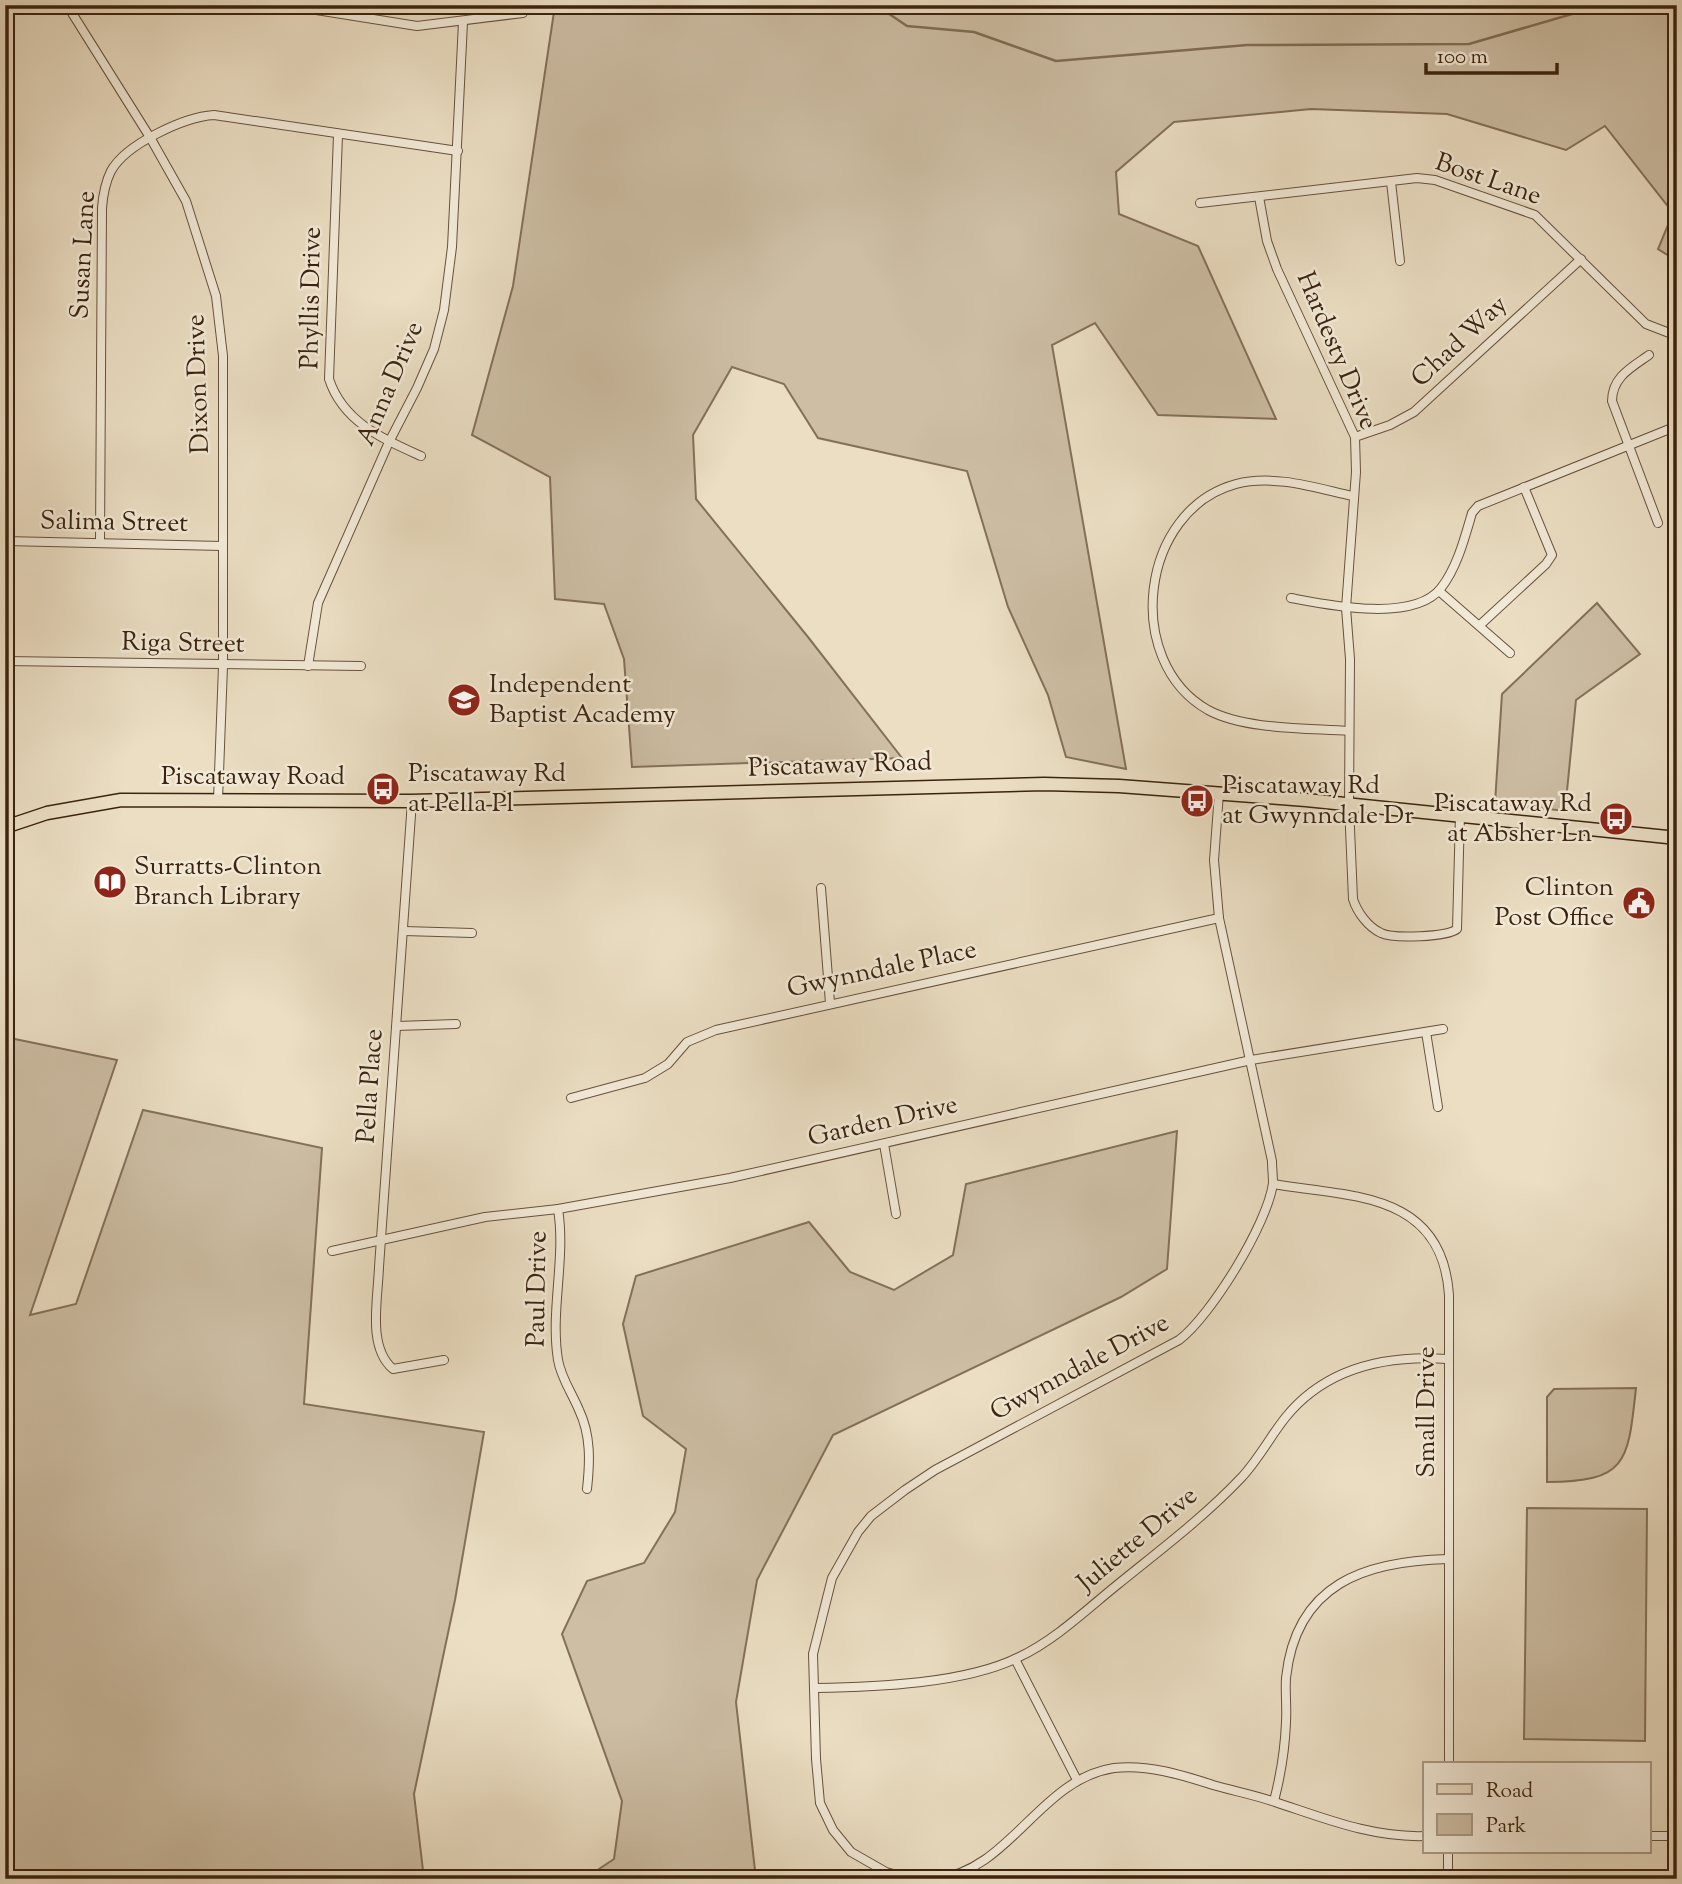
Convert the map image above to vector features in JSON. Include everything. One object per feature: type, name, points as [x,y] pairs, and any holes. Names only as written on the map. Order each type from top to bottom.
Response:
[{"type":"main road","name":"Piscataway Road","points":[[5,827],[78,806],[121,800],[412,801],[1044,784],[1219,793],[1405,812],[1460,814],[1571,829],[1677,838]]},
{"type":"street","points":[[285,5],[416,26],[523,13]]},
{"type":"street","name":"Dixon Drive","points":[[68,6],[151,139],[194,221],[210,269],[220,317],[223,356],[223,666],[218,800]]},
{"type":"street","name":"Anna Drive","points":[[308,666],[318,603],[389,442],[434,349],[444,310],[452,247],[463,22]]},
{"type":"street","name":"Susan Lane","points":[[100,541],[102,208],[111,171],[126,155],[151,139],[186,120],[214,115],[458,152]]},
{"type":"street","name":"Phyllis Drive","points":[[338,135],[330,379],[337,400],[348,414],[389,442],[421,456]]},
{"type":"street","name":"Bost Lane","points":[[1200,204],[1426,178],[1528,211],[1547,224],[1646,324],[1677,336]]},
{"type":"street","points":[[1391,182],[1400,261]]},
{"type":"street","name":"Hardesty Drive","points":[[1259,197],[1271,253],[1355,437],[1356,472],[1352,496],[1346,608],[1350,659],[1349,805],[1353,899],[1356,908],[1373,928],[1385,935],[1444,935],[1457,929],[1460,814]]},
{"type":"street","name":"Chad Way","points":[[1355,437],[1390,425],[1414,412],[1581,259]]},
{"type":"street","points":[[1649,355],[1620,376],[1612,394],[1627,445],[1658,523]]},
{"type":"street","points":[[1291,598],[1346,608],[1411,606],[1440,591],[1472,513],[1487,501],[1677,426]]},
{"type":"street","points":[[1349,731],[1236,721],[1209,710],[1194,700],[1169,671],[1157,645],[1152,612],[1158,569],[1169,539],[1191,511],[1210,494],[1237,484],[1283,482],[1352,496]]},
{"type":"street","points":[[1480,625],[1546,564],[1552,555],[1524,487]]},
{"type":"street","name":"Salima Street","points":[[5,541],[100,541],[222,546]]},
{"type":"street","points":[[1440,591],[1510,653]]},
{"type":"street","name":"Riga Street","points":[[5,662],[361,666]]},
{"type":"street","name":"Gwynndale Drive","points":[[912,1879],[886,1872],[862,1861],[840,1839],[825,1817],[817,1786],[813,1654],[826,1597],[843,1556],[871,1516],[935,1470],[1166,1349],[1192,1330],[1226,1284],[1264,1208],[1273,1184],[1270,1148],[1219,918],[1214,860],[1219,793]]},
{"type":"street","name":"Pella Place","points":[[412,801],[381,1239],[378,1344],[382,1358],[393,1369],[444,1360]]},
{"type":"street","points":[[821,888],[830,1003]]},
{"type":"street","name":"Gwynndale Place","points":[[570,1098],[645,1078],[659,1071],[687,1042],[697,1037],[830,1003],[1219,918]]},
{"type":"street","points":[[404,931],[472,933]]},
{"type":"street","points":[[397,1026],[456,1024]]},
{"type":"street","name":"Garden Drive","points":[[332,1251],[505,1213],[558,1209],[730,1178],[1251,1059],[1443,1030]]},
{"type":"street","points":[[1426,1032],[1438,1107]]},
{"type":"street","points":[[884,1144],[896,1214]]},
{"type":"street","name":"Small Drive","points":[[1273,1184],[1380,1201],[1402,1210],[1420,1226],[1439,1251],[1448,1279],[1449,1762]]},
{"type":"street","name":"Paul Drive","points":[[558,1209],[561,1243],[555,1311],[557,1345],[562,1376],[580,1410],[588,1437],[587,1489]]},
{"type":"street","name":"Juliette Drive","points":[[815,1688],[945,1679],[1015,1659],[1054,1636],[1191,1527],[1243,1476],[1287,1416],[1319,1386],[1344,1373],[1380,1362],[1402,1358],[1447,1359]]},
{"type":"street","points":[[1274,1801],[1284,1749],[1286,1678],[1295,1643],[1308,1616],[1335,1586],[1365,1569],[1412,1560],[1448,1559]]},
{"type":"street","points":[[1015,1659],[1077,1780]]},
{"type":"street","points":[[936,1879],[974,1866],[1016,1833],[1056,1794],[1077,1780],[1115,1768],[1145,1768],[1274,1801],[1325,1820],[1372,1832],[1423,1836]]},
{"type":"street","points":[[1650,1836],[1677,1836]]},
{"type":"street","points":[[1448,1853],[1448,1879]]},
{"type":"green space","points":[[555,5],[1677,5],[1677,261],[1658,249],[1673,213],[1605,126],[1566,150],[1447,114],[1311,109],[1174,122],[1116,172],[1119,214],[1198,246],[1276,419],[1158,415],[1095,323],[1052,345],[1126,769],[1066,757],[1048,695],[1008,607],[967,471],[818,438],[784,384],[732,367],[693,435],[696,499],[902,758],[632,767],[624,659],[604,604],[555,599],[550,477],[472,435],[513,286]]},
{"type":"green space","points":[[1597,603],[1640,654],[1576,700],[1565,811],[1495,803],[1502,694]]},
{"type":"green space","points":[[5,1037],[117,1060],[30,1315],[76,1304],[143,1110],[322,1148],[304,1404],[484,1432],[455,1600],[414,1794],[424,1879],[5,1879]]},
{"type":"green space","points":[[1177,1131],[1167,1269],[1121,1297],[833,1435],[757,1580],[736,1702],[755,1870],[762,1879],[584,1879],[614,1859],[622,1801],[562,1634],[587,1581],[644,1563],[675,1512],[686,1449],[643,1416],[623,1324],[636,1276],[809,1222],[850,1272],[894,1290],[953,1255],[966,1184]]},
{"type":"green space","points":[[1636,1388],[1630,1433],[1626,1450],[1619,1462],[1609,1472],[1594,1478],[1547,1482],[1547,1397],[1554,1389]]},
{"type":"green space","points":[[1527,1508],[1647,1509],[1645,1741],[1524,1739]]},
{"type":"waterway","points":[[876,5],[907,26],[974,32],[1056,61],[1247,45],[1469,44],[1603,5]]},
{"type":"place","name":"Independent Baptist Academy","points":[[464,700]]},
{"type":"place","name":"Piscataway Rd at Pella Pl","points":[[383,789]]},
{"type":"place","name":"Piscataway Rd at Gwynndale Dr","points":[[1197,801]]},
{"type":"place","name":"Piscataway Rd at Absher Ln","points":[[1616,819]]},
{"type":"place","name":"Surratts-Clinton Branch Library","points":[[110,882]]},
{"type":"place","name":"Clinton Post Office","points":[[1639,903]]}]
